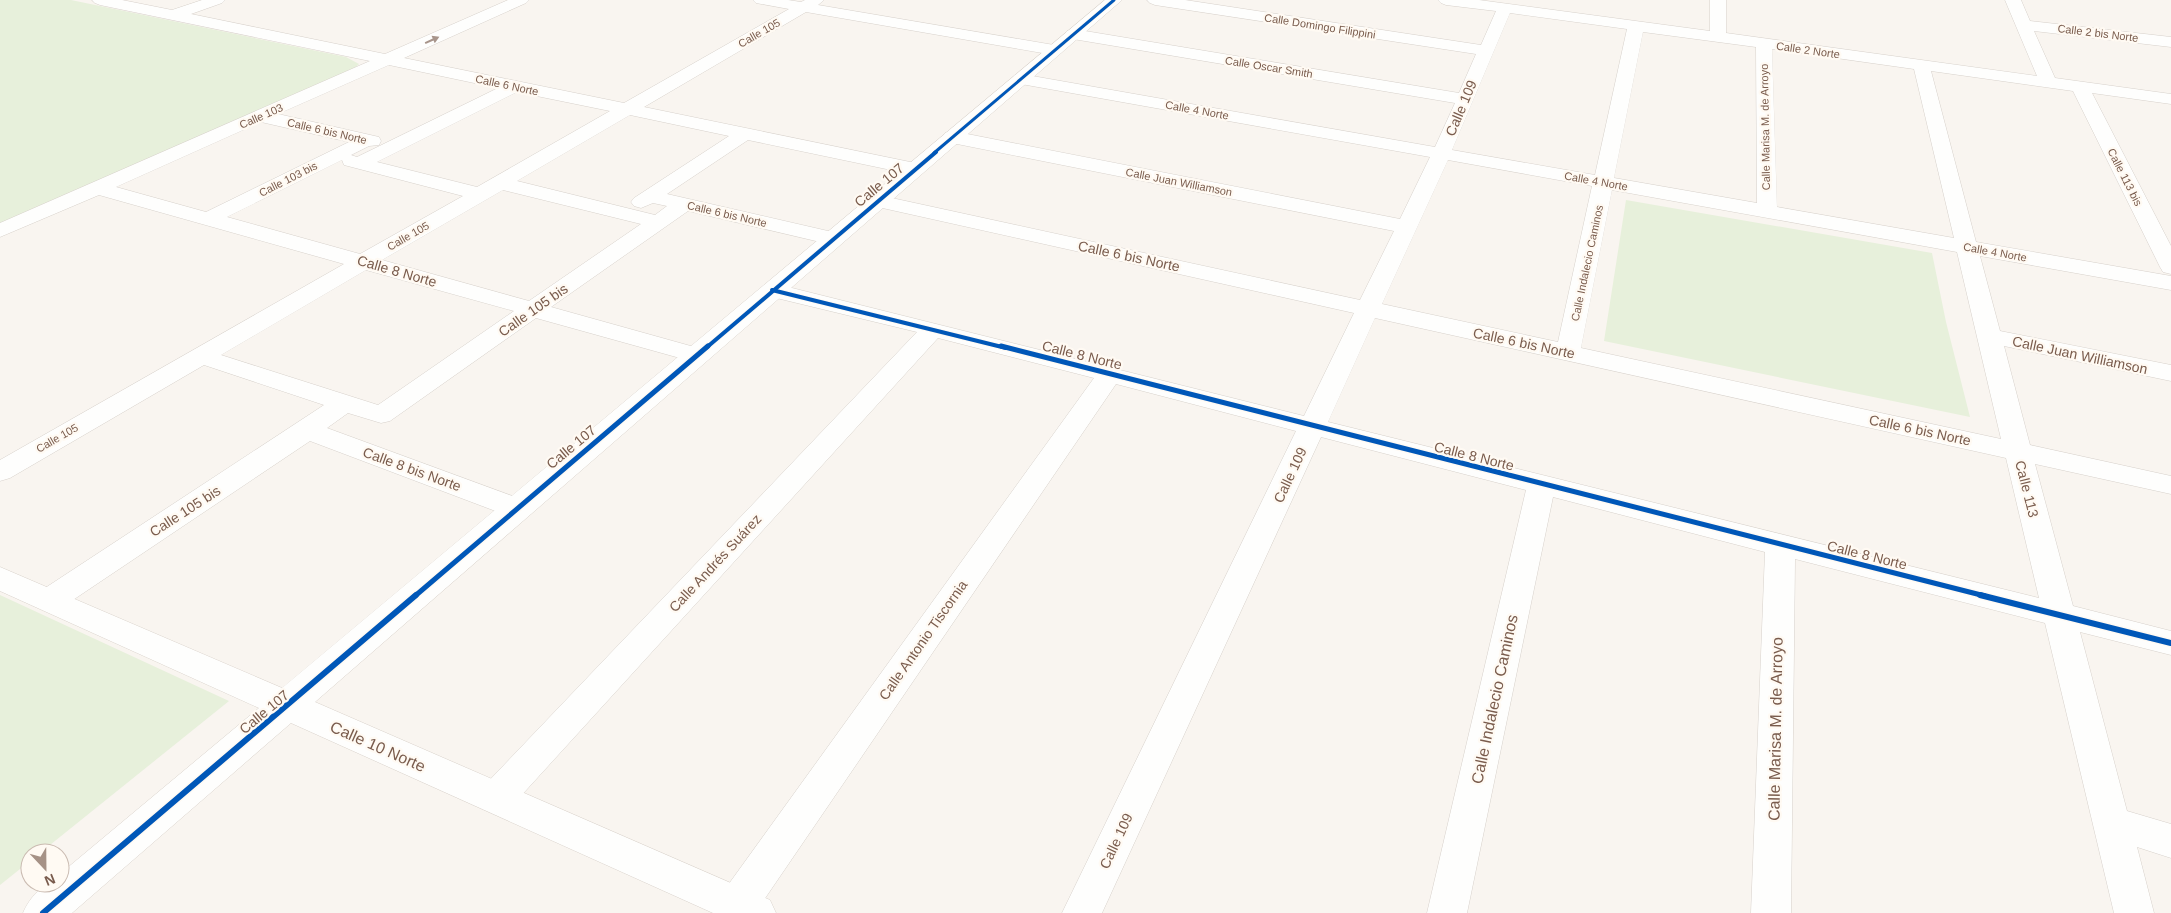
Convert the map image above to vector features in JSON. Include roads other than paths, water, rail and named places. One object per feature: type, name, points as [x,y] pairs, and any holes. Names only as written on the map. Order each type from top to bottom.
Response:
[{"type":"street","name":"Calle 6 Norte","points":[[100,0],[915,169]]},
{"type":"street","points":[[173,15],[217,0]]},
{"type":"street","name":"Calle 103","points":[[0,231],[521,0]]},
{"type":"street","points":[[761,0],[810,4],[1054,50]]},
{"type":"street","name":"Calle 107","points":[[43,913],[1114,0]]},
{"type":"street","name":"Calle Domingo Filippini","points":[[1155,0],[1486,51]]},
{"type":"street","name":"Calle 2 Norte","points":[[1446,0],[2171,99]]},
{"type":"street","points":[[1718,0],[1718,37]]},
{"type":"street","points":[[2013,0],[2049,83]]},
{"type":"street","name":"Calle 105","points":[[0,472],[810,4]]},
{"type":"street","name":"Calle 109","points":[[1082,913],[1407,228],[1505,8]]},
{"type":"street","name":"Calle 2 bis Norte","points":[[2024,24],[2171,42]]},
{"type":"street","name":"Calle Indalecio Caminos","points":[[1568,352],[1636,26]]},
{"type":"street","name":"Calle Oscar Smith","points":[[1073,34],[1464,100]]},
{"type":"street","name":"Calle Marisa M. de Arroyo","points":[[1764,44],[1766,211]]},
{"type":"street","name":"Calle 113","points":[[1921,65],[2134,913]]},
{"type":"street","name":"Calle 4 Norte","points":[[1021,79],[2171,284]]},
{"type":"street","points":[[359,163],[516,86]]},
{"type":"street","name":"Calle 113 bis","points":[[2080,87],[2171,267]]},
{"type":"street","name":"Calle 6 bis Norte","points":[[260,116],[393,146]]},
{"type":"street","points":[[623,214],[745,134]]},
{"type":"street","name":"Calle Juan Williamson","points":[[952,137],[1407,228]]},
{"type":"street","name":"Calle 103 bis","points":[[209,218],[367,140]]},
{"type":"street","name":"Calle 6 bis Norte","points":[[333,156],[480,194]]},
{"type":"street","points":[[499,183],[659,222]]},
{"type":"street","name":"Calle 8 Norte","points":[[98,188],[696,355]]},
{"type":"street","name":"Calle 6 bis Norte","points":[[650,196],[833,239]]},
{"type":"street","name":"Calle 6 bis Norte","points":[[878,201],[2171,485]]},
{"type":"street","name":"Calle 105 bis","points":[[50,600],[307,430],[344,403],[381,415],[684,204]]},
{"type":"street","name":"Calle 8 Norte","points":[[772,290],[933,329],[1541,485],[2171,643]]},
{"type":"street","name":"Calle Andrés Suárez","points":[[496,798],[933,329]]},
{"type":"street","name":"Calle Juan Williamson","points":[[1989,336],[2171,374]]},
{"type":"street","points":[[201,356],[344,403]]},
{"type":"street","name":"Calle Antonio Tiscornia","points":[[746,909],[1110,374]]},
{"type":"street","name":"Calle 8 bis Norte","points":[[307,430],[516,508]]},
{"type":"street","name":"Calle Indalecio Caminos","points":[[1447,913],[1541,485]]},
{"type":"street","name":"Calle Marisa M. de Arroyo","points":[[1771,913],[1780,545]]},
{"type":"street","name":"Calle 10 Norte","points":[[0,578],[746,909]]},
{"type":"street","points":[[2111,823],[2171,841]]}]
